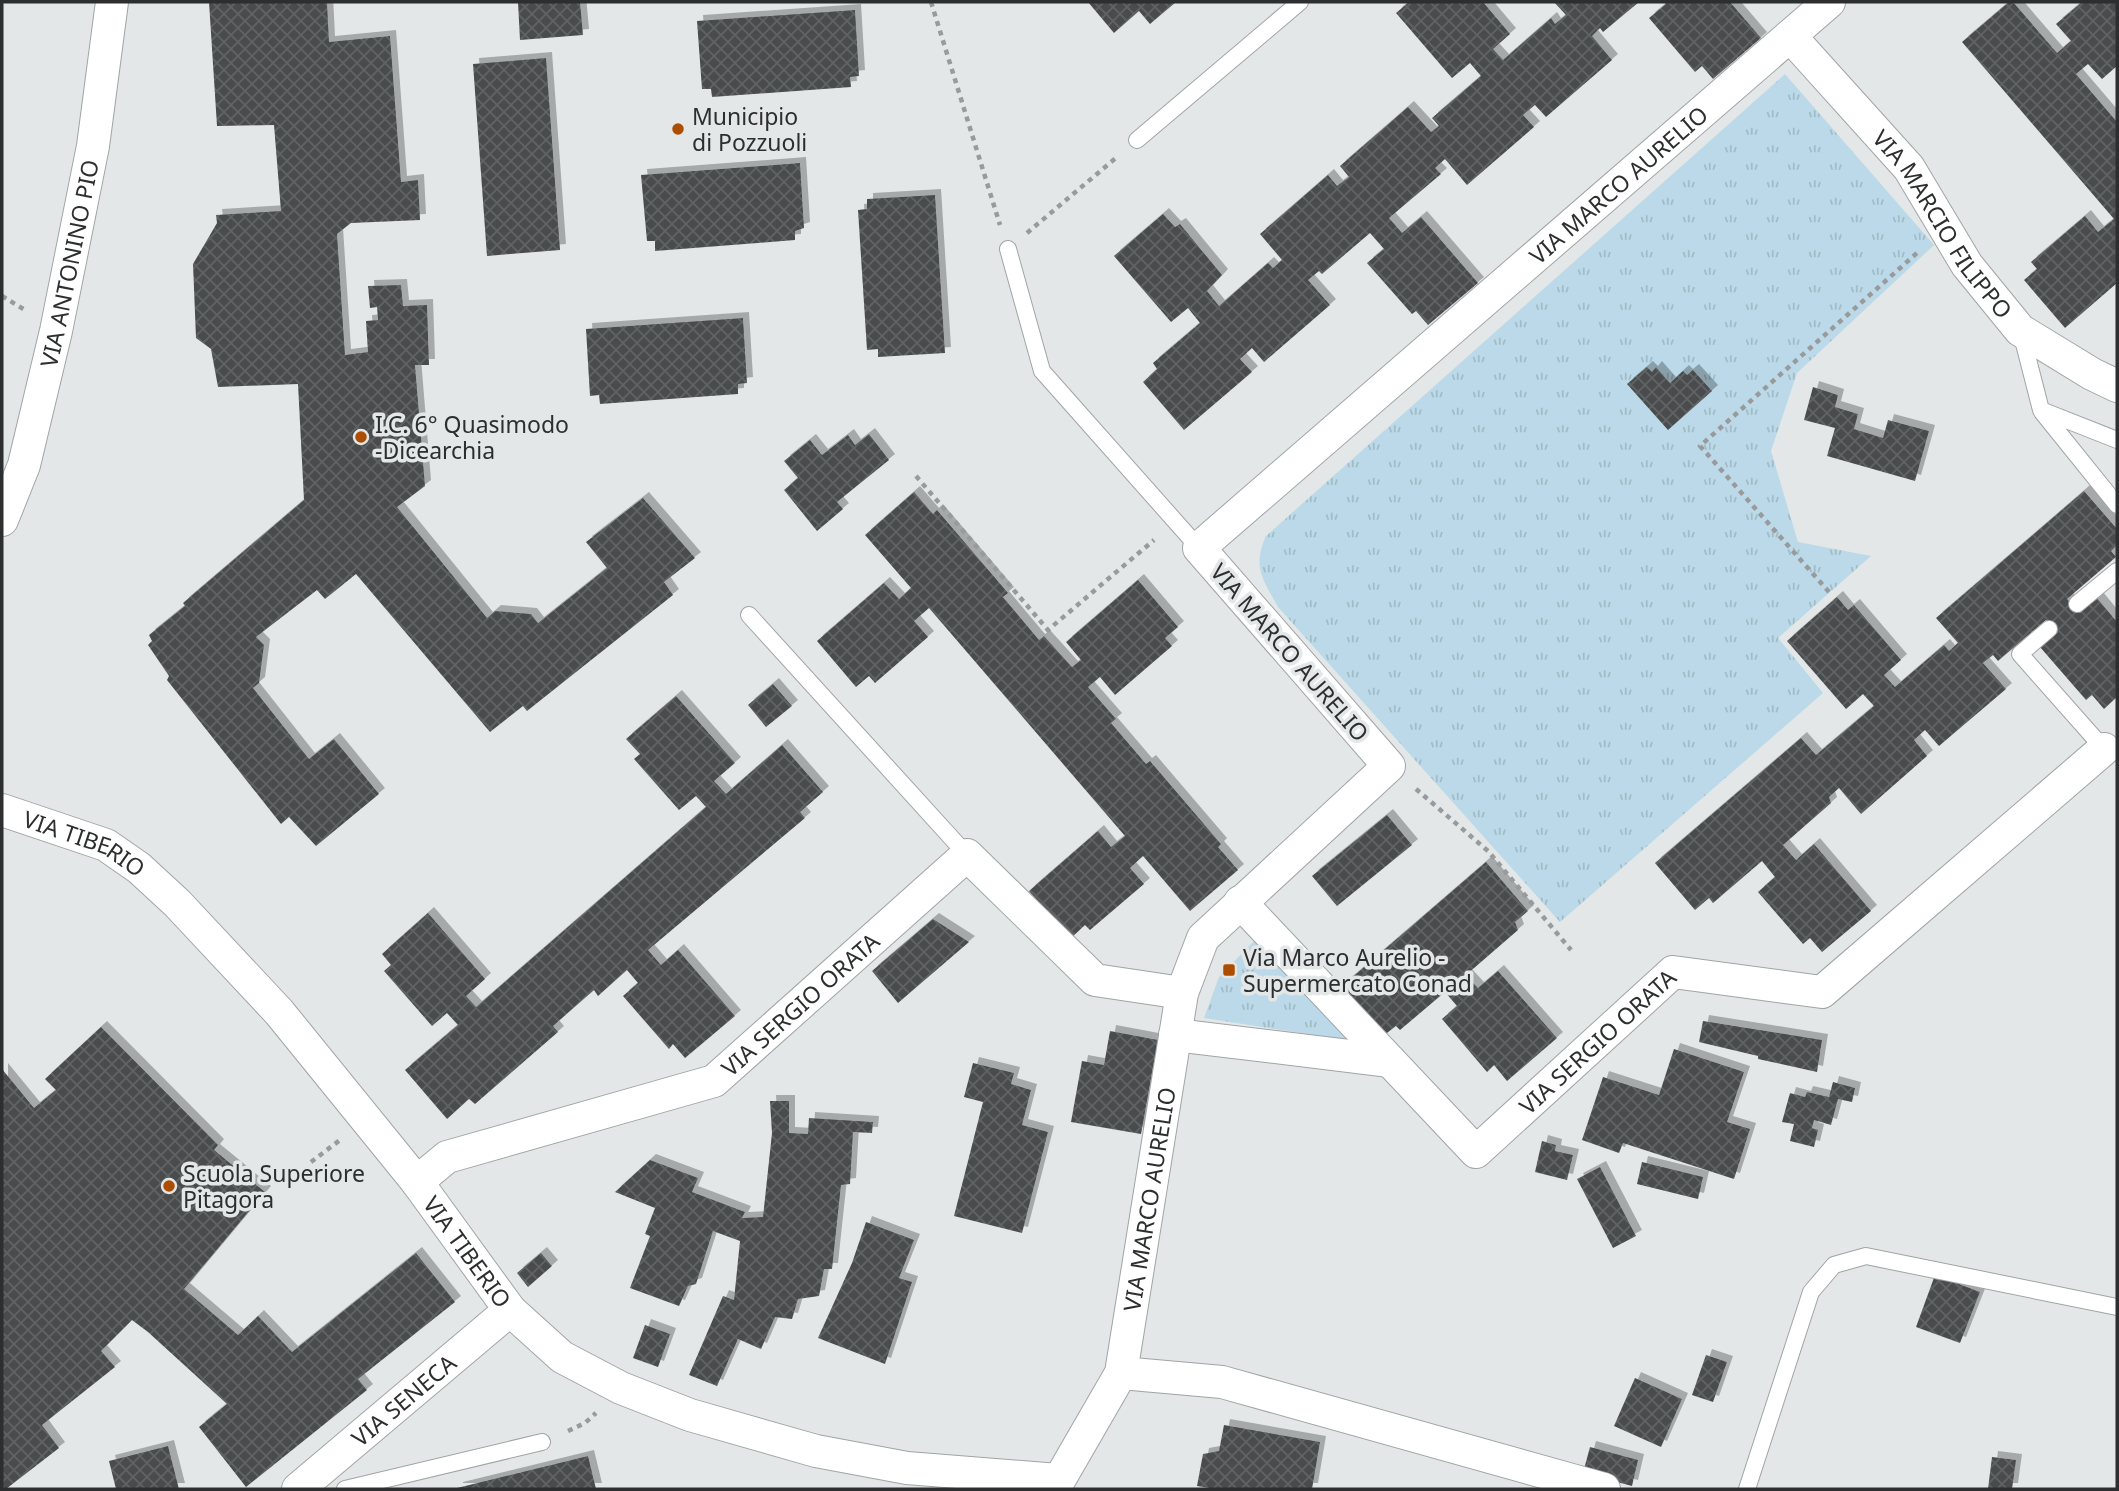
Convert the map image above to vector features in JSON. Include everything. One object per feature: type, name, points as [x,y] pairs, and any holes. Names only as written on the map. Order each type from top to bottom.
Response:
[{"type":"street","name":"VIA ANTONINO PIO","points":[[2,520],[24,465],[54,342],[93,146],[112,2]]},
{"type":"street","name":"VIA MARCO AURELIO","points":[[1056,1485],[1121,1373],[1182,993],[1203,938],[1389,766],[1199,548],[1829,2]]},
{"type":"street","name":"VIA MARCIO FILIPPO","points":[[1790,36],[1909,168],[1967,265],[2020,330],[2091,374],[2117,386]]},
{"type":"street","name":"VIA SERGIO ORATA","points":[[1240,902],[1476,1152],[1673,972],[1822,992],[2104,749]]},
{"type":"street","name":"VIA TIBERIO","points":[[2,810],[106,845],[139,868],[177,903],[279,1012],[416,1182],[510,1310],[562,1357],[621,1388],[690,1415],[816,1451],[907,1468],[1056,1485]]},
{"type":"street","points":[[967,855],[1095,980],[1182,993]]},
{"type":"street","name":"VIA SERGIO ORATA","points":[[416,1182],[447,1157],[714,1081],[967,855]]},
{"type":"street","points":[[1175,1035],[1390,1061]]},
{"type":"street","name":"VIA SENECA","points":[[298,1489],[510,1310]]},
{"type":"street","points":[[1121,1373],[1222,1382],[1604,1489]]},
{"type":"lane","points":[[1137,140],[1300,2]]},
{"type":"lane","points":[[1008,249],[1042,370],[1199,548]]},
{"type":"lane","points":[[2020,330],[2041,410],[2117,505]]},
{"type":"lane","points":[[2041,410],[2117,440]]},
{"type":"lane","points":[[2077,604],[2117,571]]},
{"type":"lane","points":[[749,615],[967,855]]},
{"type":"lane","points":[[2049,629],[2020,654],[2104,749]]},
{"type":"lane","points":[[1747,1489],[1811,1292],[1834,1265],[1867,1256],[2117,1307]]},
{"type":"lane","points":[[345,1489],[542,1442]]},
{"type":"path","points":[[931,2],[1008,249],[1137,140]]},
{"type":"path","points":[[1829,592],[1700,446],[1945,228]]},
{"type":"path","points":[[916,476],[1048,630],[1176,521]]},
{"type":"path","points":[[1389,766],[1488,850],[1571,950]]},
{"type":"green space","points":[[1785,74],[1934,245],[1797,373],[1771,451],[1798,542],[1871,556],[1778,638],[1823,693],[1560,922],[1278,607],[1261,573],[1262,547],[1266,536]]},
{"type":"green space","points":[[1255,940],[1352,1041],[1204,1018],[1219,977]]},
{"type":"building","name":"I.C. 6° Quasimodo -Dicearchia","points":[[209,2],[327,2],[329,42],[390,36],[401,182],[418,180],[420,220],[351,223],[337,234],[345,355],[368,352],[366,321],[378,320],[377,307],[370,308],[368,286],[401,285],[403,306],[427,305],[429,365],[415,365],[425,486],[397,507],[487,618],[495,611],[531,614],[538,623],[607,568],[586,542],[643,498],[695,558],[664,582],[673,595],[527,711],[523,706],[490,732],[356,574],[325,599],[317,590],[256,637],[264,645],[259,683],[253,688],[309,759],[334,739],[379,794],[316,846],[289,817],[281,824],[167,680],[169,676],[148,645],[152,641],[149,635],[185,606],[183,603],[304,500],[298,384],[218,387],[211,349],[196,338],[193,264],[217,223],[216,215],[281,211],[274,125],[217,126]]},
{"type":"building","points":[[518,2],[580,2],[583,35],[520,40]]},
{"type":"building","points":[[1088,2],[1176,2],[1150,24],[1139,11],[1114,33]]},
{"type":"building","points":[[1409,2],[1483,2],[1510,34],[1493,49],[1503,60],[1551,18],[1555,24],[1566,15],[1554,2],[1639,2],[1603,32],[1600,28],[1592,36],[1612,60],[1546,117],[1535,105],[1523,115],[1534,127],[1467,185],[1445,159],[1435,168],[1441,174],[1389,218],[1402,233],[1421,217],[1478,283],[1428,325],[1416,311],[1412,314],[1367,263],[1384,249],[1370,233],[1322,274],[1319,271],[1308,280],[1330,305],[1264,362],[1252,348],[1240,359],[1252,372],[1184,430],[1143,382],[1157,369],[1153,363],[1200,323],[1188,308],[1171,322],[1114,256],[1163,214],[1175,227],[1180,224],[1222,275],[1207,291],[1219,306],[1268,263],[1273,268],[1282,260],[1260,234],[1328,175],[1337,186],[1349,177],[1340,166],[1408,107],[1431,132],[1439,126],[1432,118],[1481,76],[1470,63],[1452,78],[1396,13]]},
{"type":"building","points":[[1664,2],[1730,2],[1761,38],[1713,79],[1702,66],[1695,72],[1649,18],[1666,4]]},
{"type":"building","points":[[2009,2],[2013,2],[2057,53],[2071,41],[2056,24],[2082,2],[2117,2],[2117,66],[2102,79],[2088,64],[2076,74],[2117,122],[2117,283],[2065,328],[2024,280],[2037,269],[2031,262],[2085,216],[2098,232],[2114,219],[1962,42]]},
{"type":"building","points":[[855,10],[859,76],[850,77],[851,87],[712,97],[711,89],[702,89],[697,21]]},
{"type":"building","points":[[546,58],[560,250],[487,256],[473,64]]},
{"type":"building","points":[[800,163],[804,228],[795,231],[795,240],[655,251],[655,241],[647,241],[641,175]]},
{"type":"building","points":[[935,195],[945,353],[878,357],[878,349],[867,350],[858,210],[867,209],[867,199]]},
{"type":"building","points":[[743,318],[747,383],[738,384],[738,394],[600,404],[599,395],[590,396],[586,329]]},
{"type":"building","points":[[1647,367],[1652,372],[1656,367],[1670,383],[1683,371],[1687,375],[1693,370],[1712,391],[1668,430],[1627,384]]},
{"type":"building","points":[[1813,387],[1838,395],[1835,407],[1858,414],[1854,429],[1883,438],[1888,420],[1929,431],[1915,481],[1827,456],[1835,428],[1804,420]]},
{"type":"building","points":[[869,434],[889,460],[837,502],[843,509],[817,531],[784,490],[798,478],[784,461],[810,440],[822,455],[848,435],[855,445]]},
{"type":"building","points":[[2084,491],[2117,529],[2117,545],[2111,551],[2116,557],[2067,599],[2080,613],[2097,598],[2117,622],[2117,697],[2104,709],[2092,695],[2086,700],[2040,647],[2058,632],[2046,620],[1998,661],[1993,655],[1983,663],[2006,689],[1939,746],[1925,730],[1914,740],[1927,756],[1861,814],[1839,788],[1829,797],[1831,803],[1783,845],[1796,860],[1814,844],[1871,911],[1822,952],[1810,938],[1803,944],[1758,892],[1775,877],[1762,861],[1713,903],[1709,898],[1695,910],[1655,863],[1801,738],[1816,755],[1874,706],[1863,694],[1846,709],[1787,641],[1837,597],[1848,610],[1854,605],[1901,660],[1884,675],[1895,687],[1944,645],[1949,651],[1958,643],[1936,618]]},
{"type":"building","points":[[914,492],[933,514],[937,510],[1008,593],[1003,597],[1039,640],[1044,636],[1072,667],[1081,660],[1066,642],[1138,580],[1178,627],[1165,638],[1172,646],[1115,695],[1100,677],[1088,687],[1116,719],[1111,723],[1146,764],[1150,761],[1221,844],[1218,847],[1238,870],[1190,911],[1143,856],[1130,868],[1144,884],[1090,930],[1085,925],[1070,939],[1029,891],[1098,831],[1111,847],[1125,836],[929,608],[914,621],[928,637],[875,683],[869,676],[856,687],[817,641],[884,583],[899,599],[911,588],[865,535]]},
{"type":"building","points":[[773,684],[792,706],[766,727],[748,705]]},
{"type":"building","points":[[676,696],[735,763],[714,781],[726,794],[782,745],[823,792],[800,812],[805,818],[648,950],[661,965],[678,950],[735,1016],[685,1058],[673,1044],[669,1049],[623,996],[638,983],[627,970],[598,996],[594,990],[553,1026],[558,1032],[475,1104],[469,1099],[447,1119],[405,1070],[458,1025],[447,1013],[432,1026],[384,971],[391,965],[382,954],[428,913],[485,979],[466,996],[476,1007],[706,807],[696,796],[679,810],[634,759],[640,754],[626,739]]},
{"type":"building","points":[[1387,815],[1412,845],[1337,906],[1312,876]]},
{"type":"building","points":[[1486,862],[1528,911],[1515,922],[1518,930],[1466,975],[1478,988],[1498,971],[1557,1038],[1507,1081],[1494,1065],[1487,1072],[1442,1019],[1457,1006],[1445,992],[1400,1030],[1396,1026],[1383,1036],[1341,987]]},
{"type":"building","points":[[933,919],[969,942],[898,1003],[872,971]]},
{"type":"building","points":[[1703,1021],[1822,1040],[1817,1072],[1699,1042]]},
{"type":"building","points":[[101,1027],[218,1145],[214,1150],[265,1192],[184,1289],[238,1335],[258,1316],[292,1352],[416,1253],[455,1302],[358,1379],[367,1390],[246,1487],[199,1427],[227,1404],[132,1320],[101,1351],[115,1367],[42,1425],[59,1448],[6,1489],[2,1489],[2,1069],[34,1108],[56,1090],[45,1079]]},
{"type":"building","points":[[1110,1031],[1158,1040],[1141,1134],[1071,1122],[1082,1061],[1104,1065]]},
{"type":"building","points":[[1674,1049],[1744,1072],[1727,1122],[1750,1129],[1734,1179],[1623,1143],[1619,1153],[1582,1140],[1603,1077],[1659,1095]]},
{"type":"building","points":[[973,1063],[1014,1073],[1011,1084],[1031,1090],[1022,1125],[1048,1132],[1022,1233],[954,1216],[983,1102],[964,1097]]},
{"type":"building","points":[[1833,1082],[1855,1088],[1852,1102],[1838,1099],[1831,1125],[1814,1120],[1812,1128],[1818,1130],[1814,1147],[1790,1141],[1794,1124],[1782,1122],[1790,1093],[1805,1097],[1807,1092],[1829,1097]]},
{"type":"building","points":[[770,1101],[789,1101],[789,1133],[808,1134],[809,1118],[873,1122],[872,1133],[853,1132],[850,1184],[841,1185],[832,1269],[824,1269],[819,1296],[798,1299],[792,1319],[775,1317],[761,1349],[738,1339],[717,1386],[689,1375],[723,1296],[734,1300],[740,1241],[713,1231],[696,1284],[688,1286],[679,1306],[630,1288],[650,1236],[645,1234],[655,1208],[615,1192],[650,1160],[698,1178],[692,1192],[745,1212],[742,1218],[763,1217],[772,1133]]},
{"type":"building","points":[[1542,1141],[1556,1145],[1555,1151],[1573,1155],[1567,1180],[1535,1172]]},
{"type":"building","points":[[1642,1162],[1703,1177],[1698,1199],[1637,1184]]},
{"type":"building","points":[[1600,1167],[1636,1236],[1613,1248],[1577,1179]]},
{"type":"building","points":[[866,1222],[914,1240],[899,1278],[912,1282],[885,1364],[818,1338],[852,1263]]},
{"type":"building","points":[[541,1253],[552,1266],[528,1287],[517,1273]]},
{"type":"building","points":[[1935,1275],[1980,1292],[1960,1343],[1916,1327]]},
{"type":"building","points":[[645,1325],[670,1334],[658,1367],[633,1358]]},
{"type":"building","points":[[1706,1355],[1727,1362],[1713,1402],[1692,1395]]},
{"type":"building","points":[[1635,1378],[1682,1399],[1661,1447],[1614,1426]]},
{"type":"building","points":[[1224,1425],[1320,1442],[1312,1489],[1215,1489],[1197,1486],[1203,1454],[1219,1451]]},
{"type":"building","points":[[168,1446],[179,1489],[116,1489],[109,1461]]},
{"type":"building","points":[[1590,1447],[1638,1460],[1632,1486],[1583,1473]]},
{"type":"building","points":[[588,1456],[596,1489],[457,1489],[457,1488]]},
{"type":"building","points":[[1992,1457],[2016,1460],[2012,1489],[1988,1489]]},
{"type":"place","name":"Municipio di Pozzuoli","points":[[678,129]]},
{"type":"place","name":"I.C. 6° Quasimodo -Dicearchia","points":[[361,437]]},
{"type":"place","name":"Via Marco Aurelio - Supermercato Conad","points":[[1229,970]]},
{"type":"place","name":"Scuola Superiore Pitagora","points":[[169,1186]]}]
